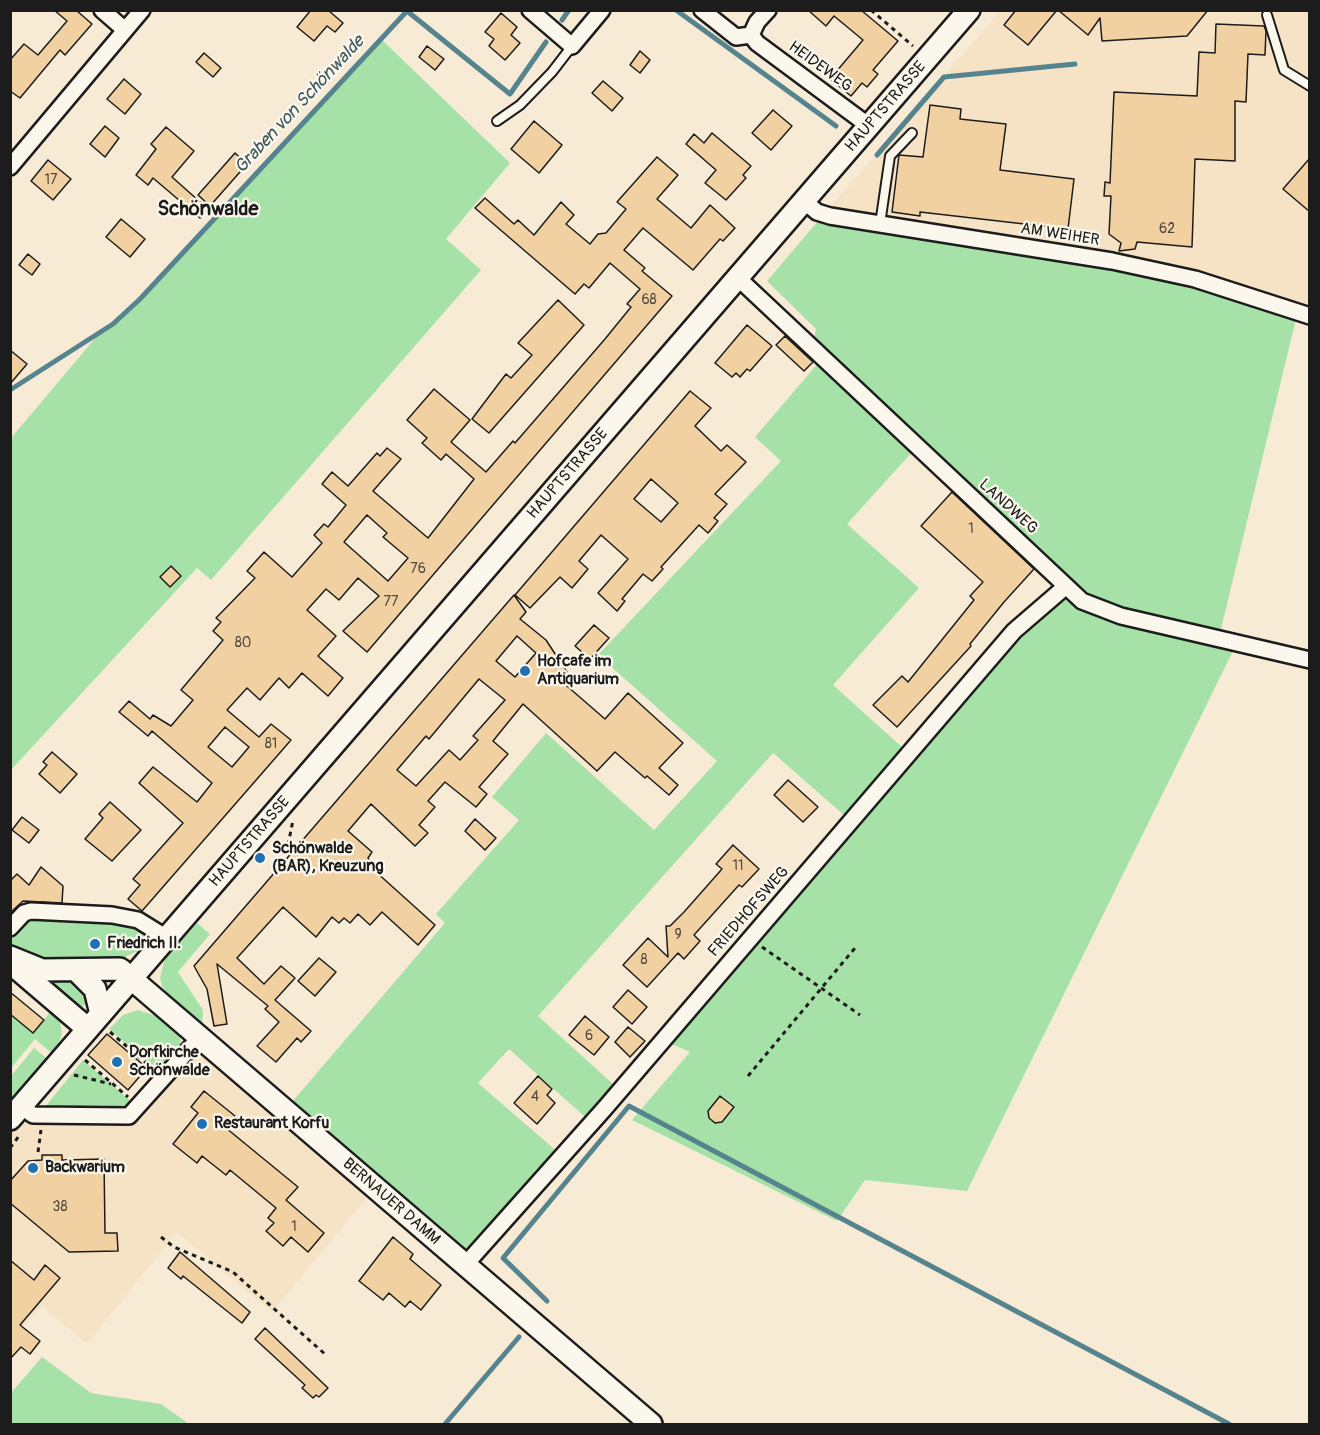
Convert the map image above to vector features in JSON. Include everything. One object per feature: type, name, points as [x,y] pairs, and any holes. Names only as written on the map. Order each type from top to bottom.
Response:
[{"type":"main road","name":"HAUPTSTRASSE","points":[[16,1113],[98,1024],[132,978],[166,938],[969,10]]},
{"type":"main road","points":[[10,957],[42,970],[120,969],[132,978]]},
{"type":"main road","points":[[10,963],[98,1024]]},
{"type":"main road","points":[[76,970],[95,989],[98,1024]]},
{"type":"main road","name":"BERNAUER DAMM","points":[[132,978],[651,1425]]},
{"type":"street","points":[[102,10],[125,30]]},
{"type":"street","points":[[10,167],[142,10]]},
{"type":"street","points":[[530,10],[572,46],[602,10]]},
{"type":"street","name":"HEIDEWEG","points":[[702,10],[736,37],[751,35],[757,43],[869,126]]},
{"type":"street","points":[[751,35],[757,22],[768,10]]},
{"type":"street","name":"AM WEIHER","points":[[804,201],[817,212],[1112,261],[1196,279],[1310,316]]},
{"type":"street","name":"LANDWEG","points":[[738,278],[1007,533],[1052,570],[1065,587],[1082,601],[1121,616],[1310,660]]},
{"type":"street","name":"FRIEDHOFSWEG","points":[[465,1265],[750,939],[1014,631],[1065,587]]},
{"type":"street","points":[[10,928],[24,913],[31,911],[102,914],[138,920],[166,938]]},
{"type":"street","name":"HAUPTSTRASSE","points":[[16,1113],[129,1116],[200,1037]]},
{"type":"lane","points":[[1267,15],[1284,70],[1310,86]]},
{"type":"lane","points":[[497,121],[520,105],[552,72],[572,46]]},
{"type":"lane","points":[[880,224],[890,156],[912,133]]},
{"type":"path","points":[[871,10],[916,49]]},
{"type":"path","points":[[750,939],[860,1014]]},
{"type":"path","points":[[748,1076],[855,948]]},
{"type":"path","points":[[98,1024],[163,1078]]},
{"type":"path","points":[[83,1058],[138,1106]]},
{"type":"path","points":[[69,1074],[114,1085]]},
{"type":"path","points":[[35,1126],[42,1127],[38,1152]]},
{"type":"path","points":[[161,1237],[174,1247],[233,1272],[326,1355]]},
{"type":"shaded area","points":[[1000,11],[1309,11],[1309,323],[1095,264],[818,221]]},
{"type":"shaded area","points":[[198,1043],[372,1192],[272,1312],[177,1232],[87,1344],[42,1306],[23,1327],[11,1317],[11,1135],[25,1119],[129,1117]]},
{"type":"green space","points":[[381,39],[510,163],[446,239],[481,270],[211,580],[197,568],[11,770],[11,438],[98,335],[140,299]]},
{"type":"green space","points":[[818,221],[1173,279],[1296,319],[1220,633],[1082,601],[813,343],[816,329],[767,281]]},
{"type":"green space","points":[[819,362],[914,450],[847,524],[919,588],[833,685],[902,747],[845,816],[773,753],[538,1016],[613,1084],[585,1117],[509,1049],[478,1083],[560,1154],[468,1252],[292,1102],[445,923],[436,914],[519,820],[492,797],[546,733],[654,830],[717,761],[598,655],[781,461],[755,437]]},
{"type":"green space","points":[[1065,589],[1080,602],[1226,643],[1233,651],[967,1191],[865,1180],[837,1221],[632,1120],[690,1052],[667,1042],[1016,632]]},
{"type":"green space","points":[[54,915],[60,920],[71,921],[72,915],[122,918],[149,932],[151,940],[136,952],[115,961],[43,966],[11,950],[11,932],[27,916]]},
{"type":"green space","points":[[197,923],[210,934],[178,972],[203,1010],[202,1028],[174,1003],[162,986],[160,978],[165,958]]},
{"type":"green space","points":[[45,975],[63,975],[82,986],[90,1004],[82,1006],[69,1002],[44,981]]},
{"type":"green space","points":[[52,1010],[60,1021],[62,1033],[58,1047],[53,1054],[35,1039],[11,1068],[11,1014],[33,1033]]},
{"type":"green space","points":[[138,1010],[156,1016],[180,1037],[181,1045],[158,1071],[109,1029],[123,1015]]},
{"type":"green space","points":[[34,1048],[49,1060],[11,1104],[11,1076]]},
{"type":"green space","points":[[83,1060],[133,1103],[126,1111],[50,1111],[45,1107]]},
{"type":"green space","points":[[42,1357],[91,1393],[161,1404],[189,1424],[11,1424],[11,1393]]},
{"type":"building","points":[[54,10],[76,10],[92,24],[65,55],[60,50],[20,98],[10,91],[10,60],[24,44],[38,55],[67,21]]},
{"type":"building","points":[[311,10],[328,10],[343,23],[335,32],[327,26],[314,41],[297,27]]},
{"type":"building","points":[[808,10],[861,10],[898,41],[873,70],[878,74],[867,87],[862,83],[851,96],[830,79],[863,40],[834,16],[826,26]]},
{"type":"building","points":[[1016,10],[1057,10],[1028,45],[1004,25]]},
{"type":"building","points":[[1058,10],[1208,10],[1187,36],[1102,41],[1100,18],[1088,35]]},
{"type":"building","points":[[501,13],[517,27],[511,35],[520,43],[505,60],[489,46],[494,39],[485,32]]},
{"type":"building","points":[[1216,24],[1264,26],[1266,31],[1265,55],[1248,54],[1246,102],[1235,101],[1235,161],[1195,159],[1192,247],[1137,242],[1135,249],[1119,251],[1121,243],[1109,234],[1111,196],[1104,196],[1105,182],[1110,183],[1114,92],[1197,96],[1199,52],[1215,53]]},
{"type":"building","points":[[427,46],[444,59],[435,70],[419,57]]},
{"type":"building","points":[[640,51],[650,60],[640,73],[630,65]]},
{"type":"building","points":[[204,53],[221,68],[213,77],[196,62]]},
{"type":"building","points":[[124,79],[141,94],[125,114],[107,99]]},
{"type":"building","points":[[603,81],[623,98],[612,111],[592,93]]},
{"type":"building","points":[[930,105],[961,109],[960,119],[1006,124],[1000,170],[1074,179],[1068,229],[920,212],[920,216],[892,212],[899,155],[923,157]]},
{"type":"building","points":[[773,110],[792,126],[771,150],[752,133]]},
{"type":"building","points":[[534,121],[562,145],[539,173],[511,149]]},
{"type":"building","points":[[105,126],[119,138],[105,157],[90,144]]},
{"type":"building","points":[[166,127],[194,151],[172,177],[208,209],[200,218],[153,178],[148,185],[136,175],[156,149],[151,144]]},
{"type":"building","points":[[712,133],[751,166],[743,175],[746,178],[726,200],[705,183],[716,170],[686,144],[694,134],[704,143]]},
{"type":"building","points":[[235,153],[247,164],[210,206],[198,195]]},
{"type":"building","points":[[657,157],[678,175],[657,199],[691,228],[710,205],[735,228],[723,241],[720,239],[693,270],[643,228],[624,250],[645,268],[642,271],[672,296],[367,652],[343,631],[379,596],[358,578],[339,600],[326,589],[307,610],[336,636],[318,656],[343,678],[328,696],[302,673],[289,688],[279,678],[260,700],[247,688],[227,710],[259,737],[271,724],[291,740],[142,911],[128,899],[140,885],[133,879],[183,823],[139,783],[153,767],[197,802],[212,783],[152,731],[148,736],[119,712],[129,701],[150,719],[153,715],[171,726],[193,700],[181,690],[223,640],[213,631],[221,622],[216,618],[255,578],[247,571],[264,552],[292,577],[322,543],[314,535],[324,524],[328,527],[346,505],[322,484],[332,472],[348,486],[377,453],[380,456],[387,448],[401,459],[373,491],[428,538],[474,479],[446,454],[441,460],[422,443],[427,438],[407,420],[434,389],[470,420],[451,442],[486,472],[513,441],[515,443],[605,339],[631,307],[627,304],[640,289],[610,263],[589,288],[584,284],[575,294],[475,208],[485,198],[514,224],[518,220],[534,235],[561,202],[574,215],[566,224],[590,244],[598,234],[606,233],[626,209],[617,202]],"holes":[[[367,515],[387,533],[383,537],[408,558],[388,581],[344,542]],[[225,727],[249,747],[232,767],[208,747]]]},
{"type":"building","points":[[1310,158],[1310,212],[1283,189]]},
{"type":"building","points":[[48,160],[71,179],[53,200],[31,181]]},
{"type":"building","points":[[121,219],[145,239],[130,257],[106,237]]},
{"type":"building","points":[[28,254],[40,264],[32,275],[19,265]]},
{"type":"building","points":[[558,300],[584,325],[489,433],[472,419],[506,374],[511,378],[532,355],[518,343]]},
{"type":"building","points":[[747,325],[772,346],[750,371],[747,369],[740,377],[736,373],[732,377],[715,363]]},
{"type":"building","points":[[785,336],[813,362],[804,371],[776,345]]},
{"type":"building","points":[[10,350],[27,364],[10,384]]},
{"type":"building","points":[[690,391],[711,408],[695,426],[721,451],[727,445],[746,462],[715,494],[727,504],[714,518],[718,521],[708,533],[699,525],[661,567],[663,569],[652,581],[643,574],[622,599],[625,601],[617,611],[598,593],[628,559],[601,535],[579,561],[588,569],[572,588],[560,577],[530,608],[515,595]],"holes":[[[651,479],[678,503],[661,522],[634,499]]]},
{"type":"building","points":[[952,492],[1034,569],[1004,602],[970,644],[971,646],[897,727],[873,705],[902,676],[908,682],[974,600],[970,596],[983,582],[921,526]]},
{"type":"building","points":[[171,566],[181,576],[170,587],[160,577]]},
{"type":"building","points":[[514,595],[526,612],[520,619],[546,640],[567,672],[560,680],[605,719],[628,693],[683,743],[659,768],[678,785],[669,795],[615,752],[597,771],[523,704],[493,741],[508,754],[479,787],[487,794],[476,807],[445,782],[428,801],[435,807],[419,825],[428,833],[415,846],[371,804],[348,831],[372,852],[368,858],[375,871],[435,925],[418,945],[382,912],[370,925],[358,914],[350,923],[344,918],[339,923],[332,917],[316,937],[283,907],[237,958],[264,984],[281,966],[295,978],[275,1000],[311,1031],[301,1042],[297,1038],[276,1062],[257,1046],[279,1022],[265,1009],[268,1006],[217,964],[227,1024],[214,1026],[207,989],[194,966]],"holes":[[[517,636],[536,653],[515,677],[496,661]],[[479,679],[505,700],[473,736],[478,740],[460,760],[449,750],[416,786],[397,770],[426,736],[429,739]]]},
{"type":"building","points":[[594,625],[609,638],[590,659],[575,646]]},
{"type":"building","points":[[52,752],[77,774],[60,793],[39,774],[47,765],[43,762]]},
{"type":"building","points":[[788,780],[818,807],[803,822],[774,795]]},
{"type":"building","points":[[110,802],[141,830],[112,861],[85,839],[103,818],[99,814]]},
{"type":"building","points":[[22,817],[39,830],[29,843],[12,830]]},
{"type":"building","points":[[475,819],[496,838],[485,850],[465,831]]},
{"type":"building","points":[[733,845],[759,869],[742,887],[739,885],[694,935],[700,941],[684,959],[678,953],[647,987],[623,965],[648,938],[668,957],[666,926],[670,926],[684,912],[722,869],[716,864]]},
{"type":"building","points":[[41,867],[63,886],[62,903],[23,901],[10,913],[10,881],[17,874],[29,885]]},
{"type":"building","points":[[319,958],[336,972],[315,996],[298,981]]},
{"type":"building","points":[[628,990],[647,1007],[632,1024],[613,1007]]},
{"type":"building","points":[[10,992],[44,1020],[33,1033],[10,1014]]},
{"type":"building","points":[[585,1016],[609,1037],[594,1055],[569,1035]]},
{"type":"building","points":[[628,1027],[645,1041],[630,1057],[615,1042]]},
{"type":"building","name":"Dorfkirche Schönwalde","points":[[107,1034],[147,1068],[128,1090],[88,1055]]},
{"type":"building","points":[[538,1076],[552,1089],[547,1095],[555,1103],[537,1124],[514,1103]]},
{"type":"building","points":[[204,1091],[235,1116],[226,1128],[298,1187],[286,1200],[324,1233],[308,1252],[291,1237],[283,1246],[266,1231],[274,1223],[268,1218],[276,1208],[230,1170],[226,1175],[202,1156],[197,1163],[173,1144],[198,1113],[191,1107]]},
{"type":"building","points":[[720,1096],[734,1107],[722,1122],[715,1123],[709,1118],[708,1111]]},
{"type":"building","points":[[42,1155],[62,1155],[62,1160],[104,1159],[105,1233],[117,1233],[118,1251],[69,1252],[10,1203],[10,1181],[28,1161],[42,1160]]},
{"type":"building","points":[[393,1237],[413,1254],[410,1259],[441,1285],[421,1310],[410,1301],[405,1307],[389,1293],[383,1300],[359,1281]]},
{"type":"building","points":[[180,1252],[250,1312],[242,1323],[183,1276],[181,1279],[168,1268]]},
{"type":"building","points":[[10,1260],[34,1280],[45,1265],[60,1278],[20,1325],[40,1341],[30,1354],[21,1347],[10,1359]]},
{"type":"building","points":[[265,1328],[328,1388],[319,1397],[316,1395],[313,1398],[302,1388],[305,1385],[255,1339]]},
{"type":"waterway","name":"Graben von Schönwalde","points":[[562,20],[569,10]]},
{"type":"waterway","name":"Graben von Schönwalde","points":[[676,10],[836,126]]},
{"type":"waterway","name":"Graben von Schönwalde","points":[[10,390],[113,324],[140,299],[407,11],[510,94],[546,42]]},
{"type":"waterway","name":"Graben von Schönwalde","points":[[877,155],[944,77],[1075,64]]},
{"type":"waterway","points":[[547,1301],[503,1258],[629,1106],[1229,1424]]},
{"type":"waterway","points":[[445,1424],[519,1337]]},
{"type":"place","name":"Hofcafe im Antiquarium","points":[[525,671]]},
{"type":"place","name":"Schönwalde (BAR), Kreuzung","points":[[260,858]]},
{"type":"place","name":"Friedrich II.","points":[[95,944]]},
{"type":"place","name":"Dorfkirche Schönwalde","points":[[117,1062]]},
{"type":"place","name":"Restaurant Korfu","points":[[202,1124]]},
{"type":"place","name":"Backwarium","points":[[33,1168]]},
{"type":"district","name":"Schönwalde","points":[[208,210]]}]
